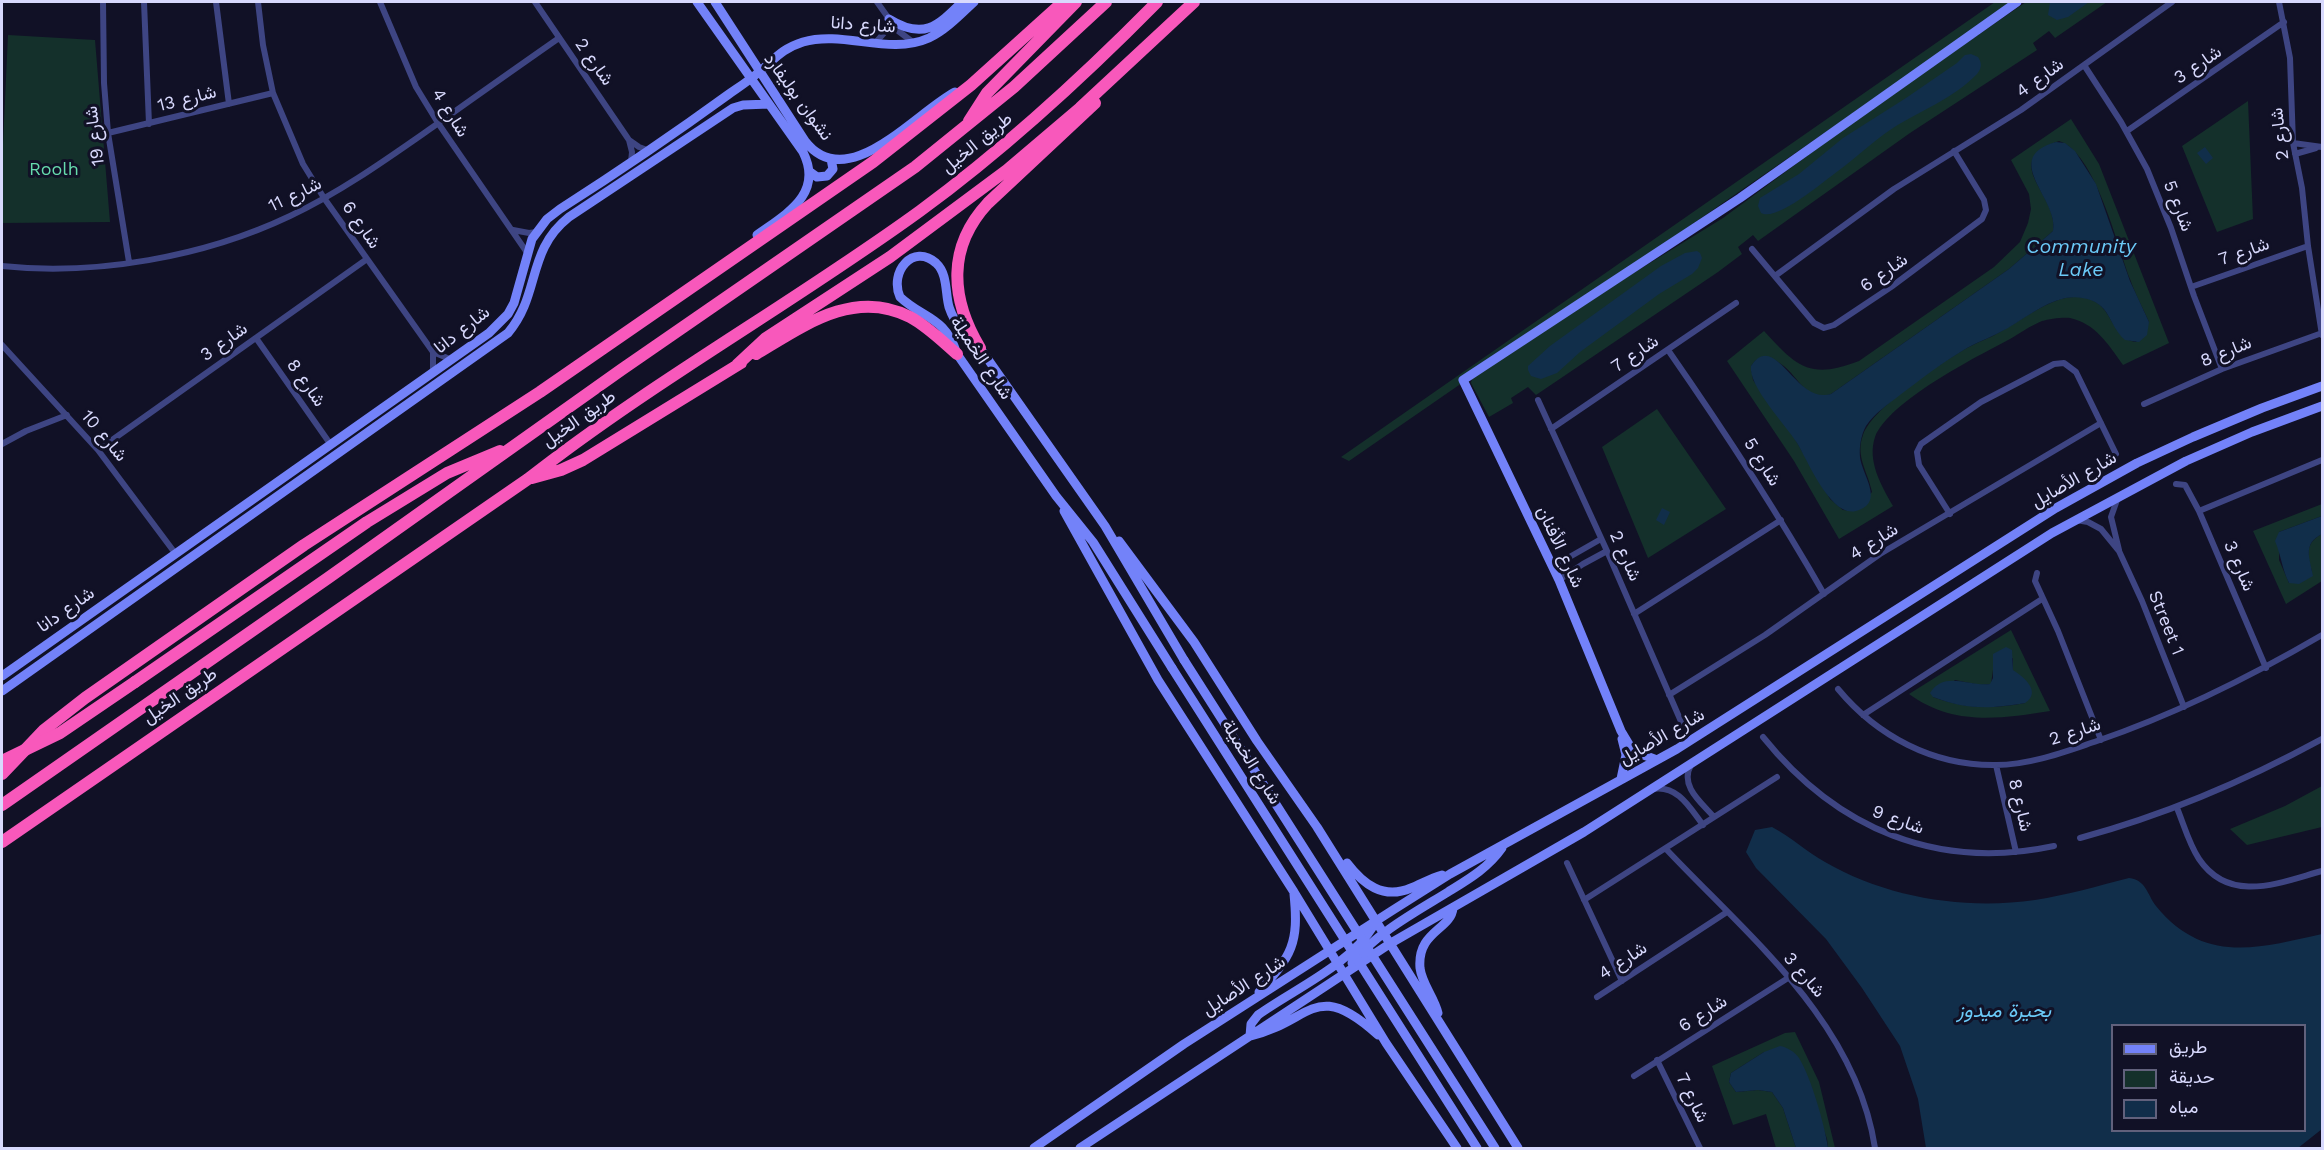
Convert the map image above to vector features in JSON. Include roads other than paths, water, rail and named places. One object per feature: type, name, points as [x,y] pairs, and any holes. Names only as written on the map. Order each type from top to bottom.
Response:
[{"type":"highway","points":[[2,774],[44,730],[95,691],[313,538],[458,447],[737,257],[904,139],[971,85],[1063,2]]},
{"type":"highway","points":[[965,128],[987,93],[1076,2]]},
{"type":"highway","name":"طريق الخيل","points":[[2,805],[881,191],[965,128],[1023,79],[1106,2]]},
{"type":"highway","name":"طريق الخيل","points":[[2,842],[528,478],[605,422],[893,230],[944,193],[1037,117],[1157,2]]},
{"type":"highway","points":[[737,365],[766,338],[859,278],[950,214],[1036,147],[1194,2]]},
{"type":"highway","points":[[980,348],[964,315],[958,292],[957,263],[965,235],[975,218],[988,203],[1084,115],[1105,91],[1108,82]]},
{"type":"highway","points":[[528,478],[561,470],[583,460],[737,365],[825,315],[844,308],[863,306],[892,310],[910,317],[957,354]]},
{"type":"highway","points":[[2,761],[60,733],[317,555],[393,506],[462,465],[510,448]]},
{"type":"main road","name":"نشوان بوليفارد","points":[[697,2],[803,153],[810,172]]},
{"type":"main road","name":"نشوان بوليفارد","points":[[715,2],[759,72],[810,146],[820,155],[831,159],[845,161],[863,155],[895,135],[941,100],[971,85]]},
{"type":"main road","name":"شارع دانا","points":[[889,19],[907,29],[927,29],[941,22],[962,2]]},
{"type":"main road","name":"شارع دانا","points":[[2,676],[489,333],[508,314],[514,303],[532,239],[560,208],[650,151],[750,79],[775,56],[806,41],[842,38],[894,45],[914,43],[939,33],[975,2]]},
{"type":"main road","name":"شارع الأفنان","points":[[1657,760],[1634,751],[1621,730],[1559,580],[1463,380],[1740,198],[2018,2]]},
{"type":"main road","name":"شارع دانا","points":[[2,691],[508,333],[526,308],[543,246],[559,225],[733,108],[743,105],[769,104]]},
{"type":"main road","points":[[737,257],[749,241],[798,204],[807,188],[810,172],[817,177],[827,176],[832,169],[831,159]]},
{"type":"main road","name":"شارع الخميلة","points":[[1477,1149],[1097,548],[1056,496],[957,354],[949,336],[940,326],[900,297],[896,280],[898,272],[907,262],[919,257],[938,265],[944,277],[949,306],[960,329],[980,348],[1106,526],[1184,660],[1495,1149]]},
{"type":"main road","name":"شارع الأصايل","points":[[1035,1149],[1184,1044],[1450,874],[1700,735],[2083,492],[2193,437],[2269,405],[2322,386]]},
{"type":"main road","name":"شارع الأصايل","points":[[1080,1149],[1391,943],[1584,832],[2072,520],[2224,444],[2322,406]]},
{"type":"main road","points":[[343,444],[338,454],[327,454],[331,445],[343,444]]},
{"type":"main road","points":[[1056,496],[1158,680],[1294,892],[1386,1043],[1457,1149]]},
{"type":"main road","points":[[1106,526],[1194,642],[1257,741],[1331,849],[1518,1149]]},
{"type":"main road","points":[[174,554],[186,554],[181,565],[169,565],[174,554]]},
{"type":"main road","name":"شارع الأفنان","points":[[1621,730],[1626,755],[1621,780]]},
{"type":"main road","points":[[1344,974],[1366,947],[1384,932],[1478,873],[1490,863],[1505,844]]},
{"type":"main road","points":[[1331,849],[1343,859],[1360,880],[1383,891],[1402,891],[1435,877],[1450,874]]},
{"type":"main road","points":[[1250,1001],[1279,970],[1290,952],[1297,924],[1294,892]]},
{"type":"main road","points":[[1439,1021],[1435,1001],[1422,978],[1420,957],[1428,938],[1450,918],[1453,908]]},
{"type":"main road","points":[[1377,920],[1359,944],[1337,963],[1258,1014],[1251,1024],[1250,1036],[1274,1029],[1304,1011],[1325,1006],[1348,1011],[1358,1017],[1386,1043]]},
{"type":"street","points":[[144,2],[149,124]]},
{"type":"street","points":[[216,2],[229,104]]},
{"type":"street","name":"شارع 6","points":[[258,2],[263,45],[273,93],[303,164],[324,198],[433,352]]},
{"type":"street","name":"شارع 4","points":[[380,2],[416,87],[528,255]]},
{"type":"street","name":"شارع 2","points":[[535,2],[629,140],[650,151]]},
{"type":"street","points":[[877,2],[897,30],[914,43]]},
{"type":"street","name":"شارع 4","points":[[1774,276],[1870,206],[1954,150],[2021,110],[2172,2]]},
{"type":"street","name":"شارع 2","points":[[2279,2],[2290,58],[2293,143],[2302,188],[2308,246],[2322,334]]},
{"type":"street","name":"شارع 19","points":[[102,3],[108,133],[129,262]]},
{"type":"street","points":[[876,42],[885,32],[889,19]]},
{"type":"street","name":"شارع 3","points":[[2127,131],[2284,22]]},
{"type":"street","name":"شارع 11","points":[[2,266],[59,268],[129,262],[180,253],[236,237],[280,220],[324,198],[382,163],[559,39]]},
{"type":"street","name":"شارع 5","points":[[2084,65],[2127,131],[2157,192],[2223,369]]},
{"type":"street","name":"شارع 13","points":[[108,133],[273,93]]},
{"type":"street","points":[[629,140],[632,152],[630,165]]},
{"type":"street","points":[[2293,143],[2319,147]]},
{"type":"street","points":[[2295,154],[2319,147]]},
{"type":"street","name":"شارع 6","points":[[1752,249],[1814,323],[1824,328],[1834,325],[1979,223],[1985,215],[1984,200],[1954,150]]},
{"type":"street","points":[[513,230],[537,232]]},
{"type":"street","name":"شارع 7","points":[[2191,287],[2308,246]]},
{"type":"street","name":"شارع 3","points":[[98,450],[367,259]]},
{"type":"street","name":"شارع 7","points":[[1551,429],[1736,303]]},
{"type":"street","name":"شارع 8","points":[[2144,404],[2223,369],[2322,334]]},
{"type":"street","name":"شارع 8","points":[[256,338],[331,445]]},
{"type":"street","name":"شارع 10","points":[[2,345],[98,450],[174,554]]},
{"type":"street","name":"شارع 5","points":[[1668,350],[1721,426],[1781,520],[1824,594]]},
{"type":"street","points":[[433,374],[433,352],[452,360]]},
{"type":"street","points":[[1950,514],[1919,465],[1917,452],[1924,441],[1981,402],[2054,364],[2064,363],[2073,367],[2116,454]]},
{"type":"street","name":"شارع 2","points":[[1538,400],[1683,726]]},
{"type":"street","points":[[2,444],[26,431],[67,415]]},
{"type":"street","name":"شارع 4","points":[[1669,695],[1751,644],[1880,554],[2101,423]]},
{"type":"street","points":[[2199,510],[2322,460]]},
{"type":"street","name":"شارع 3","points":[[2176,484],[2185,485],[2199,510],[2266,668]]},
{"type":"street","points":[[2119,551],[2111,517],[2121,494]]},
{"type":"street","points":[[1634,614],[1781,520]]},
{"type":"street","points":[[2072,520],[2095,524],[2119,551]]},
{"type":"street","points":[[1552,567],[1601,539]]},
{"type":"street","points":[[1585,550],[1590,554],[1591,559]]},
{"type":"street","points":[[1559,580],[1572,570],[1607,551]]},
{"type":"street","name":"Street 1","points":[[2119,551],[2142,601],[2184,707]]},
{"type":"street","points":[[1567,560],[1572,570]]},
{"type":"street","points":[[2037,573],[2034,579],[2058,631],[2101,740]]},
{"type":"street","points":[[1863,715],[2042,599]]},
{"type":"street","name":"شارع 2","points":[[1838,688],[1863,715],[1902,743],[1947,760],[1996,765],[2040,759],[2101,740],[2184,707],[2266,668],[2322,635]]},
{"type":"street","name":"شارع 9","points":[[1763,737],[1780,758],[1812,788],[1862,823],[1886,834],[1937,848],[1964,852],[2016,852],[2054,846]]},
{"type":"street","points":[[2080,838],[2177,808],[2248,777],[2322,739]]},
{"type":"street","points":[[1692,763],[1687,775],[1689,787],[1714,817]]},
{"type":"street","name":"شارع 8","points":[[1996,765],[2016,852]]},
{"type":"street","points":[[1584,900],[1777,777]]},
{"type":"street","points":[[1678,794],[1689,787]]},
{"type":"street","points":[[1653,789],[1666,789],[1678,794],[1703,825]]},
{"type":"street","points":[[2177,808],[2199,859],[2207,869],[2229,883],[2248,887],[2267,886],[2322,871]]},
{"type":"street","name":"شارع 3","points":[[1666,849],[1727,912],[1817,1012],[1844,1055],[1864,1102],[1875,1149]]},
{"type":"street","points":[[1567,864],[1622,981]]},
{"type":"street","name":"شارع 4","points":[[1597,996],[1727,912]]},
{"type":"street","name":"شارع 6","points":[[1634,1076],[1788,978]]},
{"type":"street","name":"شارع 7","points":[[1658,1060],[1700,1149]]},
{"type":"water","points":[[2050,2],[2089,2],[2068,17],[2057,20],[2048,15]]},
{"type":"water","points":[[1971,54],[1978,57],[1981,66],[1968,83],[1886,133],[1789,206],[1778,212],[1761,213],[1758,206],[1760,198],[1799,174],[1843,138],[1906,98],[1965,55]]},
{"type":"water","name":"Community Lake","points":[[2056,142],[2065,143],[2075,151],[2096,184],[2130,281],[2149,322],[2147,335],[2139,342],[2125,340],[2099,304],[2072,297],[2053,302],[2003,331],[1967,348],[1916,383],[1870,421],[1863,433],[1860,453],[1870,488],[1870,502],[1856,511],[1847,511],[1838,506],[1821,486],[1797,443],[1761,394],[1755,384],[1751,366],[1760,357],[1769,356],[1807,389],[1818,394],[1831,394],[2009,269],[2053,231],[2053,219],[2036,181],[2032,169],[2032,158],[2040,149]]},
{"type":"water","points":[[2205,147],[2213,158],[2206,164],[2197,153]]},
{"type":"water","points":[[1697,251],[1702,258],[1698,268],[1692,274],[1659,294],[1580,352],[1557,373],[1541,379],[1531,376],[1528,366],[1550,346],[1661,266],[1685,253]]},
{"type":"water","points":[[1662,508],[1670,512],[1664,525],[1656,520]]},
{"type":"water","points":[[2322,516],[2322,534],[2312,542],[2309,552],[2313,576],[2299,584],[2289,583],[2275,541],[2279,532]]},
{"type":"water","points":[[2006,647],[2012,650],[2013,670],[2030,685],[2032,690],[2030,699],[2025,703],[1989,707],[1968,706],[1933,697],[1930,693],[1942,682],[1990,684],[1993,678],[1993,654]]},
{"type":"water","name":"بحيرة ميدوز","points":[[1772,827],[1818,858],[1849,874],[1874,885],[1927,898],[1954,902],[2008,903],[2059,896],[2129,878],[2135,879],[2146,888],[2156,906],[2174,925],[2193,937],[2213,944],[2254,947],[2322,934],[2322,1129],[2298,1148],[1926,1148],[1918,1099],[1900,1046],[1826,939],[1756,868],[1746,852],[1755,830]]},
{"type":"water","points":[[1780,1046],[1795,1054],[1804,1066],[1817,1102],[1828,1148],[1796,1148],[1783,1108],[1772,1092],[1758,1090],[1736,1092],[1729,1082],[1731,1073],[1764,1052]]},
{"type":"park label","name":"Roolh","points":[[54,170]]}]
